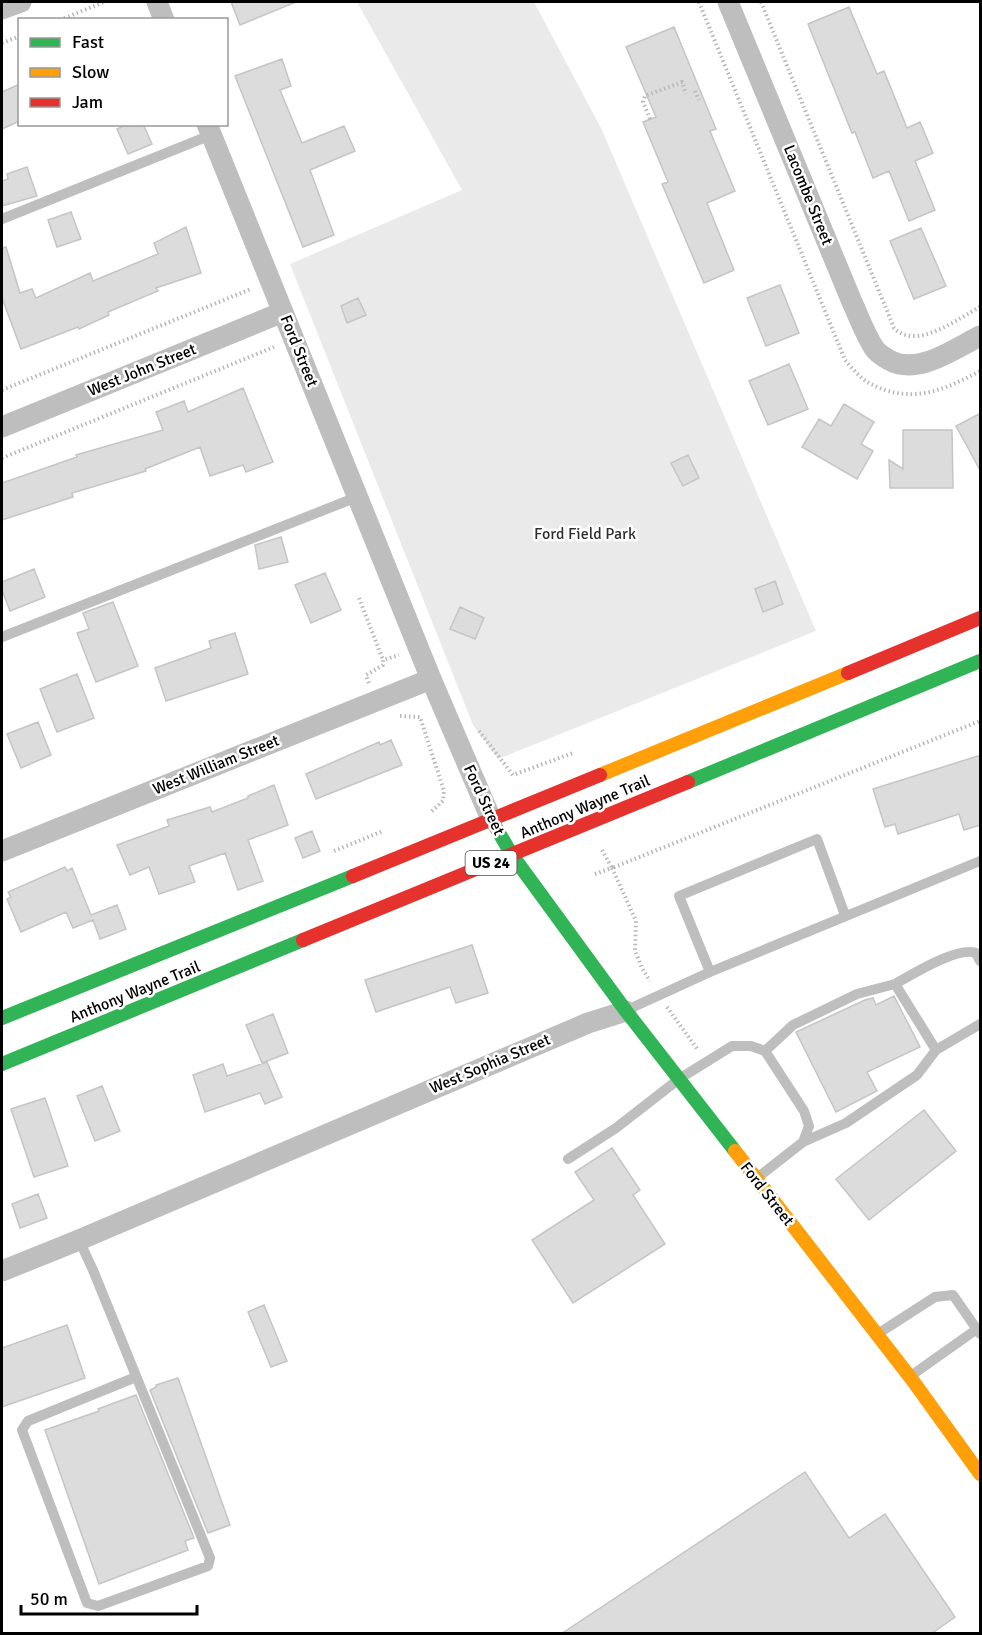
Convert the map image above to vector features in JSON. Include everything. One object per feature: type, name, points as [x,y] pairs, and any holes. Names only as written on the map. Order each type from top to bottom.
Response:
[{"type":"main road","name":"Anthony Wayne Trail","points":[[2,1018],[981,618]]},
{"type":"main road","name":"Anthony Wayne Trail","points":[[2,1064],[981,661]]},
{"type":"main road","name":"Ford Street","points":[[491,819],[512,855],[626,1011],[978,1467]]},
{"type":"street","points":[[2,9],[21,2]]},
{"type":"street","points":[[156,2],[163,18]]},
{"type":"street","name":"Lacombe Street","points":[[728,2],[873,348],[894,362],[911,365],[933,360],[981,336]]},
{"type":"street","name":"Ford Street","points":[[209,130],[431,679],[491,819]]},
{"type":"street","name":"West John Street","points":[[2,427],[283,312]]},
{"type":"street","name":"West William Street","points":[[2,851],[431,679]]},
{"type":"street","name":"West Sophia Street","points":[[2,1271],[578,1028],[626,1011]]},
{"type":"lane","points":[[2,219],[209,130]]},
{"type":"lane","points":[[2,637],[357,497]]},
{"type":"lane","points":[[710,972],[679,896],[817,839],[845,915]]},
{"type":"lane","name":"West Sophia Street","points":[[626,1011],[710,972],[981,861]]},
{"type":"lane","points":[[765,1051],[793,1025],[856,994],[895,984],[961,952],[976,953],[981,961]]},
{"type":"lane","points":[[895,984],[936,1050]]},
{"type":"lane","points":[[756,1179],[803,1142],[846,1123],[917,1075],[936,1050],[981,1023]]},
{"type":"lane","points":[[568,1159],[616,1128],[679,1079],[732,1046],[751,1046],[765,1051],[804,1110],[809,1126],[803,1142]]},
{"type":"lane","points":[[79,1240],[136,1377],[210,1558],[208,1566],[93,1606],[87,1603],[22,1430],[28,1421],[136,1377]]},
{"type":"lane","points":[[876,1334],[935,1297],[953,1295],[979,1331],[909,1377]]},
{"type":"path","points":[[65,18],[104,2]]},
{"type":"path","points":[[762,2],[894,328],[906,337],[921,336],[981,307]]},
{"type":"path","points":[[2,43],[18,37]]},
{"type":"path","points":[[650,119],[642,102],[645,96],[682,82],[686,94]]},
{"type":"path","points":[[695,91],[699,100]]},
{"type":"path","points":[[2,390],[252,288]]},
{"type":"path","points":[[2,458],[294,339]]},
{"type":"path","points":[[360,598],[383,660],[383,665],[366,675],[376,701],[386,713],[420,717],[444,790]]},
{"type":"path","points":[[595,874],[981,721]]},
{"type":"path","points":[[478,729],[513,775],[576,752]]},
{"type":"path","points":[[602,850],[612,868]]},
{"type":"green space","name":"Ford Field Park","points":[[357,2],[534,2],[602,130],[816,631],[498,759],[473,725],[290,264],[462,190]]},
{"type":"building","points":[[231,2],[296,2],[240,25]]},
{"type":"building","points":[[849,7],[877,74],[884,71],[907,128],[920,122],[933,153],[915,161],[935,210],[909,221],[889,171],[873,178],[855,132],[852,133],[808,24]]},
{"type":"building","points":[[674,27],[716,129],[710,131],[735,191],[707,203],[734,270],[704,283],[662,184],[668,182],[643,122],[656,117],[626,47]]},
{"type":"building","points":[[282,59],[291,86],[280,90],[302,143],[344,126],[355,151],[310,170],[334,235],[303,247],[235,76]]},
{"type":"building","points":[[18,85],[18,122],[2,129],[2,92]]},
{"type":"building","points":[[124,126],[144,126],[152,144],[128,154],[117,129]]},
{"type":"building","points":[[27,167],[37,196],[2,206],[2,181],[8,179],[7,174]]},
{"type":"building","points":[[71,212],[81,239],[57,247],[48,220]]},
{"type":"building","points":[[186,227],[201,273],[156,288],[158,291],[108,312],[109,315],[79,329],[78,327],[21,349],[2,298],[2,248],[6,247],[20,293],[32,289],[36,298],[90,273],[93,281],[158,254],[154,243]]},
{"type":"building","points":[[921,228],[946,286],[914,299],[890,241]]},
{"type":"building","points":[[780,285],[799,333],[766,346],[747,298]]},
{"type":"building","points":[[358,298],[366,315],[347,323],[341,306]]},
{"type":"building","points":[[789,364],[808,409],[768,425],[749,381]]},
{"type":"building","points":[[243,388],[273,462],[246,472],[243,465],[210,476],[200,447],[145,469],[146,471],[72,493],[73,497],[2,520],[2,483],[77,457],[76,455],[163,430],[156,412],[184,401],[188,412]]},
{"type":"building","points":[[844,404],[874,422],[861,444],[873,451],[857,479],[802,447],[819,419],[831,426]]},
{"type":"building","points":[[981,413],[981,472],[956,426]]},
{"type":"building","points":[[903,430],[952,430],[953,488],[890,488],[889,460],[903,469]]},
{"type":"building","points":[[688,455],[699,478],[683,486],[671,463]]},
{"type":"building","points":[[281,537],[288,562],[259,569],[255,545]]},
{"type":"building","points":[[34,569],[45,597],[10,611],[2,590],[2,582]]},
{"type":"building","points":[[325,573],[341,610],[311,623],[295,585]]},
{"type":"building","points":[[775,581],[783,604],[763,612],[755,589]]},
{"type":"building","points":[[113,602],[138,666],[96,682],[77,633],[89,629],[83,613]]},
{"type":"building","points":[[460,607],[484,618],[475,639],[450,629]]},
{"type":"building","points":[[235,633],[248,674],[166,701],[155,668],[211,648],[209,641]]},
{"type":"building","points":[[77,674],[94,718],[57,732],[40,689]]},
{"type":"building","points":[[38,722],[51,755],[21,768],[7,734]]},
{"type":"building","points":[[391,740],[402,765],[316,799],[306,774],[379,742],[380,745]]},
{"type":"building","points":[[981,755],[981,825],[964,830],[959,814],[898,834],[895,824],[885,827],[873,789]]},
{"type":"building","points":[[274,785],[288,825],[248,840],[263,881],[238,890],[225,853],[189,866],[195,882],[159,894],[149,867],[130,875],[117,845],[169,826],[167,820],[210,807],[212,812]]},
{"type":"building","points":[[312,831],[320,851],[303,858],[295,838]]},
{"type":"building","points":[[65,867],[67,871],[72,868],[91,915],[117,905],[126,929],[100,939],[93,920],[73,928],[66,912],[21,932],[7,899],[11,897],[8,892]]},
{"type":"building","points":[[472,945],[488,993],[456,1003],[450,987],[376,1012],[365,980]]},
{"type":"building","points":[[894,996],[920,1047],[867,1072],[877,1091],[836,1112],[796,1032],[865,1000],[873,998],[876,1005]]},
{"type":"building","points":[[273,1014],[288,1053],[262,1063],[246,1025]]},
{"type":"building","points":[[267,1062],[282,1097],[265,1104],[260,1093],[205,1112],[193,1075],[223,1064],[227,1076]]},
{"type":"building","points":[[102,1086],[120,1131],[95,1141],[77,1096]]},
{"type":"building","points":[[45,1098],[68,1166],[34,1177],[11,1109]]},
{"type":"building","points":[[924,1110],[956,1151],[869,1220],[836,1179]]},
{"type":"building","points":[[612,1148],[640,1190],[633,1195],[665,1244],[573,1303],[532,1240],[594,1200],[575,1172]]},
{"type":"building","points":[[38,1194],[47,1218],[20,1228],[12,1204]]},
{"type":"building","points":[[264,1305],[287,1361],[271,1367],[248,1312]]},
{"type":"building","points":[[67,1325],[85,1378],[2,1407],[2,1348]]},
{"type":"building","points":[[178,1378],[230,1525],[208,1533],[150,1390],[156,1385]]},
{"type":"building","points":[[136,1395],[194,1538],[185,1541],[188,1550],[99,1584],[45,1430]]},
{"type":"building","points":[[805,1472],[849,1538],[885,1514],[955,1617],[931,1634],[561,1634]]},
{"type":"traffic: fast","points":[[688,782],[980,661]]},
{"type":"traffic: fast","points":[[491,819],[512,855],[626,1011],[735,1151]]},
{"type":"traffic: fast","points":[[2,1018],[353,876]]},
{"type":"traffic: fast","points":[[2,1064],[303,940]]},
{"type":"traffic: slow","points":[[600,775],[848,673]]},
{"type":"traffic: slow","points":[[735,1151],[913,1381],[980,1474]]},
{"type":"traffic: jam","points":[[848,673],[980,618]]},
{"type":"traffic: jam","points":[[353,876],[600,775]]},
{"type":"traffic: jam","points":[[303,940],[688,782]]}]
